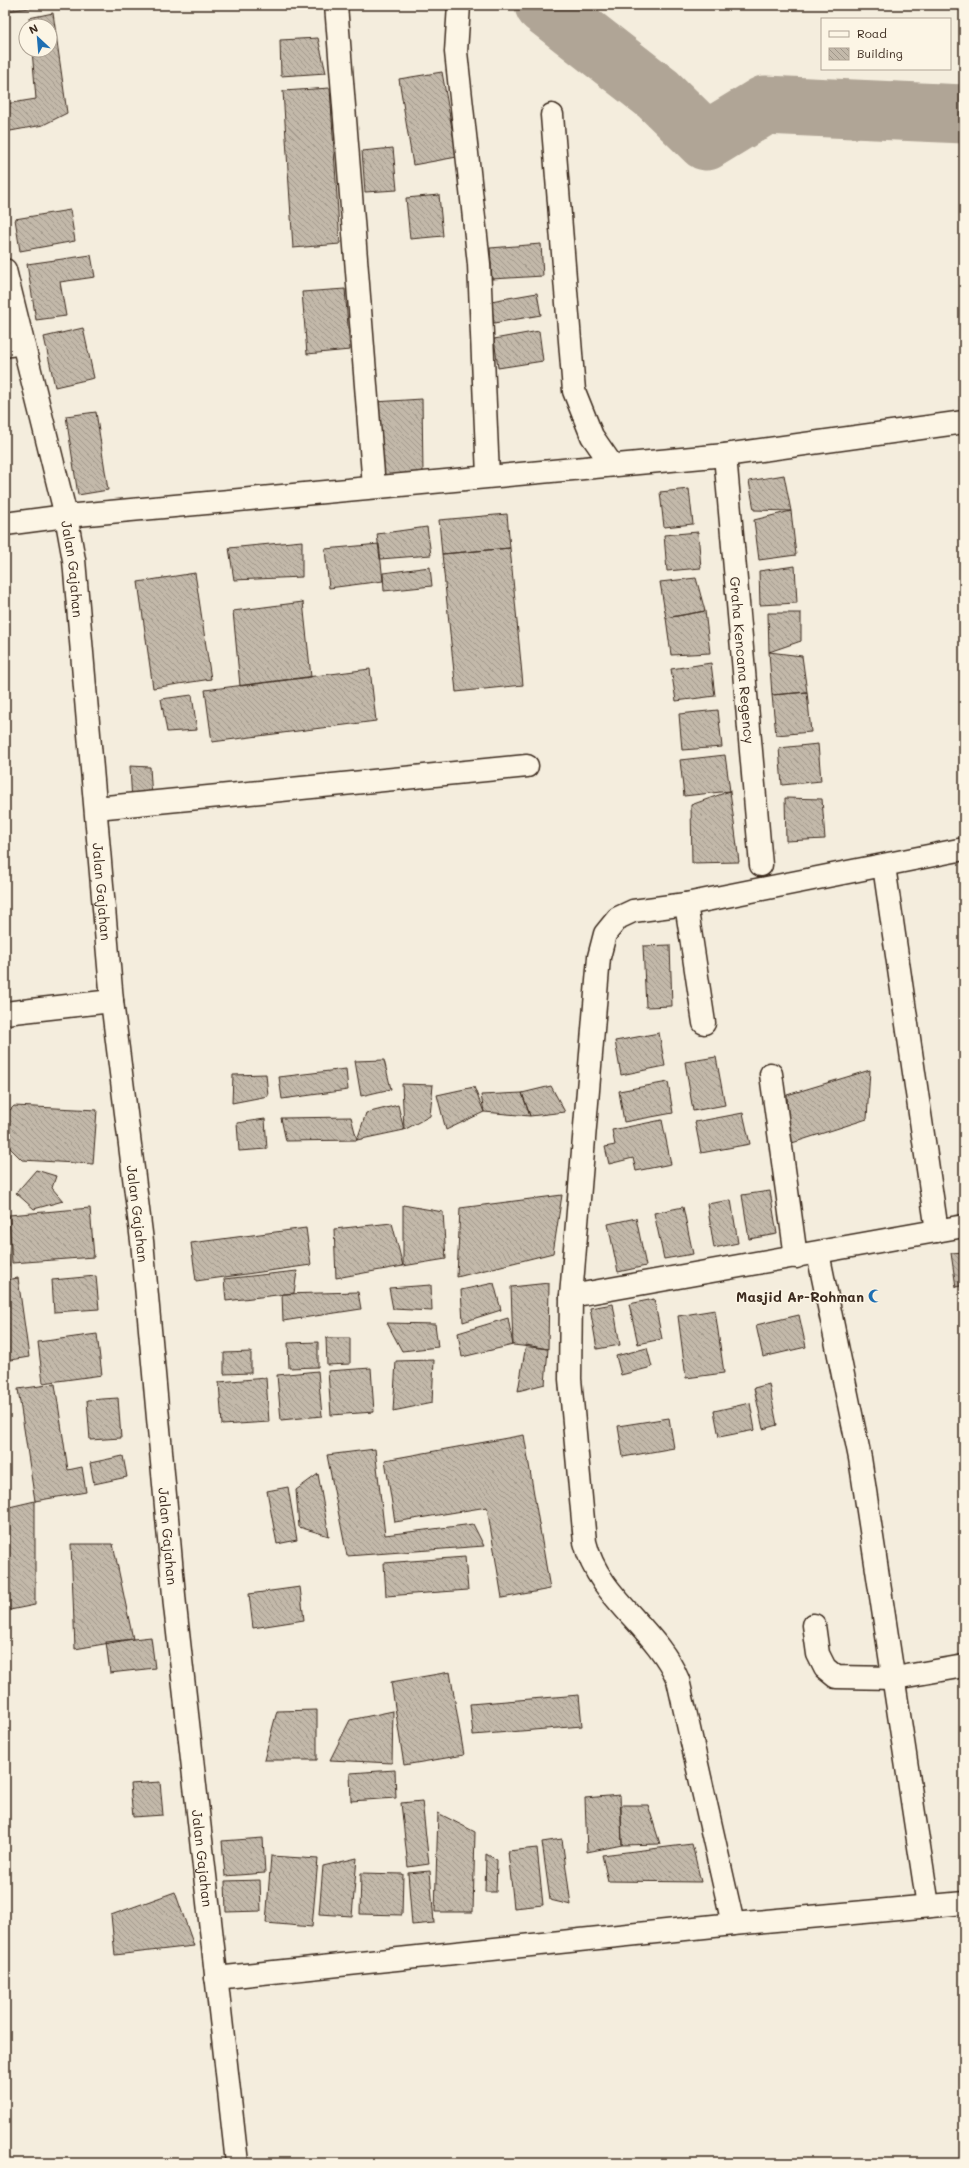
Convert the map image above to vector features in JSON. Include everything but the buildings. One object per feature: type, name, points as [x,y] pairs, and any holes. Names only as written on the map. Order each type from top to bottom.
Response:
[{"type":"street","points":[[336,5],[374,487]]},
{"type":"street","points":[[459,5],[456,52],[479,264],[488,476]]},
{"type":"street","points":[[552,115],[574,391],[592,436],[612,465]]},
{"type":"street","name":"Jalan Gajahan","points":[[5,270],[14,345],[66,516],[74,560],[112,1001],[142,1241],[175,1606],[237,2163]]},
{"type":"street","points":[[5,524],[66,516],[725,455],[964,422]]},
{"type":"street","name":"Graha Kencana Regency","points":[[725,455],[761,865]]},
{"type":"street","points":[[96,808],[527,766]]},
{"type":"street","points":[[732,1924],[678,1680],[672,1665],[661,1648],[598,1578],[588,1556],[584,1542],[570,1379],[571,1296],[599,957],[605,934],[618,918],[633,911],[686,904],[964,849]]},
{"type":"street","points":[[884,866],[937,1231]]},
{"type":"street","points":[[686,904],[704,1023]]},
{"type":"street","points":[[5,1013],[112,1001]]},
{"type":"street","points":[[770,1074],[796,1256]]},
{"type":"street","points":[[571,1296],[964,1226]]},
{"type":"street","points":[[818,1253],[860,1458],[895,1678],[928,1906]]},
{"type":"street","points":[[814,1625],[818,1654],[825,1668],[836,1677],[895,1678],[964,1666]]},
{"type":"street","points":[[216,1978],[732,1924],[964,1903]]},
{"type":"waterway","points":[[544,5],[658,94],[706,141],[765,105],[964,114]]},
{"type":"place","name":"Masjid Ar-Rohman","points":[[875,1296]]}]
